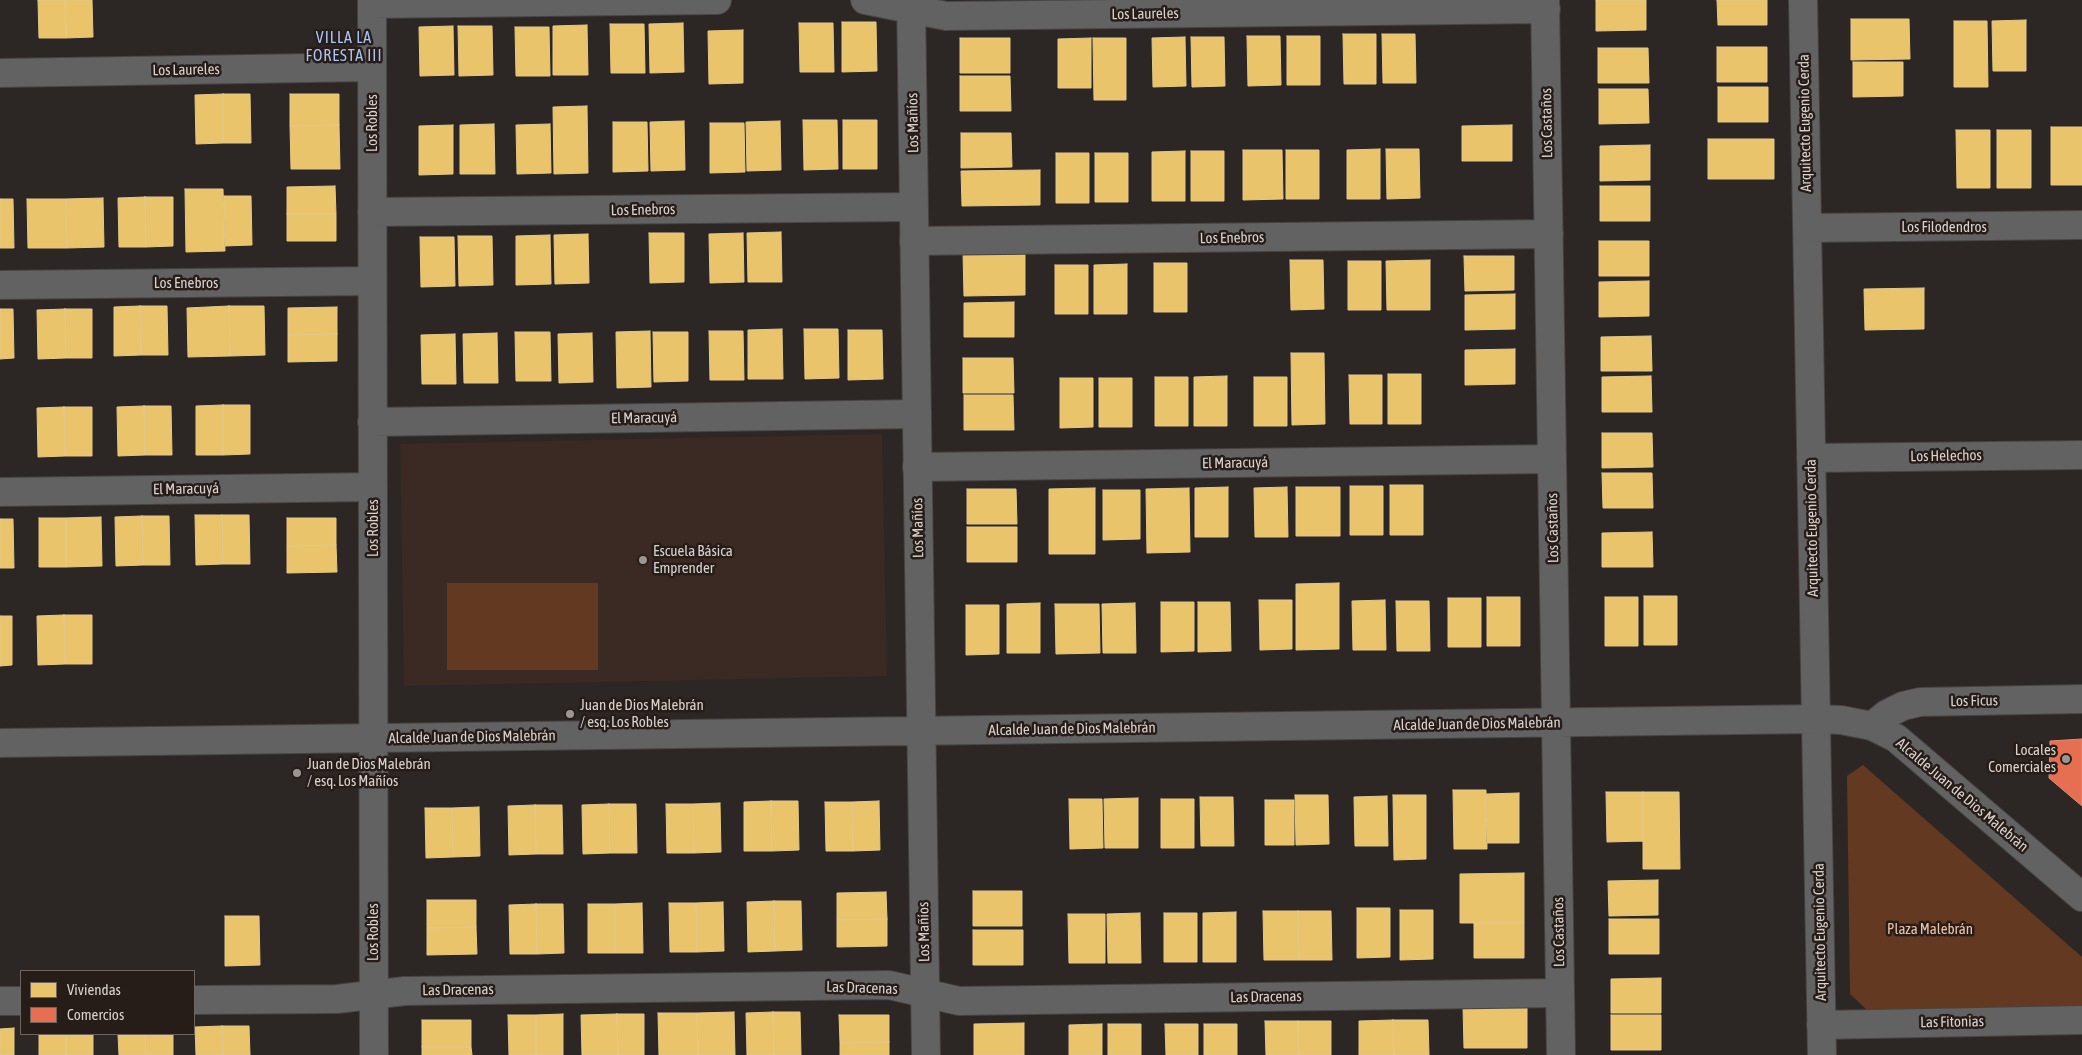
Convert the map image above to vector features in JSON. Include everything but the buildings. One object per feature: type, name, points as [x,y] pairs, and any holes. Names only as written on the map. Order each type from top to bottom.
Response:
[{"type":"street","points":[[372,2],[717,0]]},
{"type":"street","name":"Los Laureles","points":[[866,0],[911,5],[946,16],[1546,4]]},
{"type":"street","name":"Arquitecto Eugenio Cerda","points":[[1803,0],[1822,1055]]},
{"type":"street","name":"Los Robles","points":[[372,2],[374,1055]]},
{"type":"street","name":"Los Castaños","points":[[1546,4],[1561,1055]]},
{"type":"street","name":"Los Mañíos","points":[[911,5],[926,1055]]},
{"type":"street","name":"Los Laureles","points":[[0,73],[372,67]]},
{"type":"street","name":"Los Enebros","points":[[372,212],[914,207]]},
{"type":"street","name":"Los Filodendros","points":[[1807,228],[2082,225]]},
{"type":"street","name":"Los Enebros","points":[[914,241],[1549,234]]},
{"type":"street","name":"Los Enebros","points":[[0,284],[372,281]]},
{"type":"street","name":"El Maracuyá","points":[[372,422],[917,414]]},
{"type":"street","name":"Los Helechos","points":[[1811,458],[2082,455]]},
{"type":"street","name":"El Maracuyá","points":[[917,467],[1552,459]]},
{"type":"street","name":"El Maracuyá","points":[[0,492],[372,487]]},
{"type":"street","name":"Los Ficus","points":[[1872,726],[1887,714],[1903,706],[1920,702],[2082,699]]},
{"type":"street","name":"Alcalde Juan de Dios Malebrán","points":[[0,743],[1840,720],[1872,726],[1896,738],[2082,897]]},
{"type":"street","name":"Las Dracenas","points":[[195,1000],[337,999],[405,991],[890,986],[959,1001],[1560,993]]},
{"type":"street","points":[[0,1002],[20,1001]]},
{"type":"street","name":"Las Fitonias","points":[[1821,1025],[2082,1020]]},
{"type":"shaded area","name":"Escuela Básica Emprender","points":[[882,434],[887,676],[404,686],[400,444]]},
{"type":"green space","points":[[447,583],[598,583],[598,670],[447,670]]},
{"type":"green space","name":"Plaza Malebrán","points":[[1863,765],[2082,957],[2082,1007],[1867,1010],[1850,994],[1847,776]]},
{"type":"place","name":"Escuela Básica Emprender","points":[[643,560]]},
{"type":"place","name":"Juan de Dios Malebrán / esq. Los Robles","points":[[570,714]]},
{"type":"place","name":"Locales Comerciales","points":[[2066,759]]},
{"type":"place","name":"Juan de Dios Malebrán / esq. Los Mañíos","points":[[297,773]]},
{"type":"district","name":"VILLA LA FORESTA III","points":[[344,47]]}]
